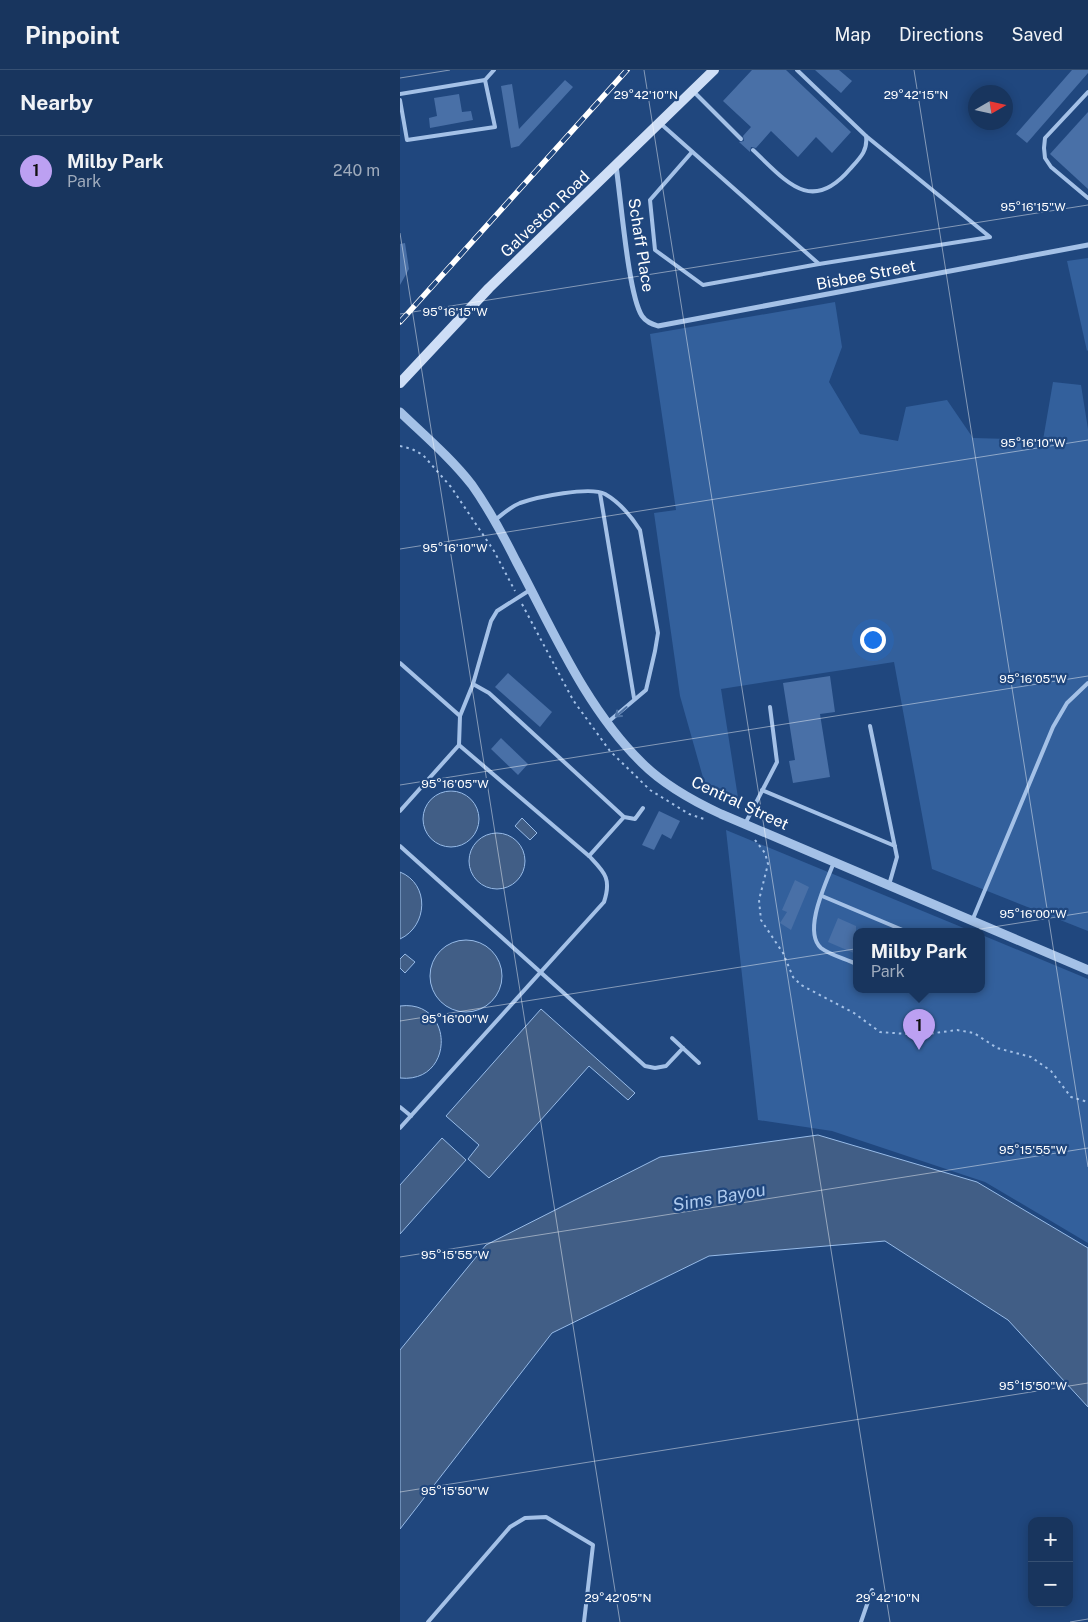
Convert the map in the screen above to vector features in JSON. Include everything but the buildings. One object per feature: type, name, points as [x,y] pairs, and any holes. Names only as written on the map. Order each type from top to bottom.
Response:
[{"type":"main road","name":"Galveston Road","points":[[400,383],[489,288],[714,70]]},
{"type":"street","name":"Schaff Place","points":[[616,166],[634,292],[642,316],[649,323]]},
{"type":"street","name":"Bisbee Street","points":[[649,323],[658,326],[672,325],[1088,244]]},
{"type":"street","name":"Central Street","points":[[400,412],[447,456],[472,486],[495,520],[588,696],[607,724],[643,764],[660,779],[697,802],[744,824],[1088,970]]},
{"type":"lane","points":[[400,94],[485,80],[494,70]]},
{"type":"lane","points":[[692,152],[650,200],[655,250],[703,285],[819,264],[990,237],[866,136],[797,70]]},
{"type":"lane","points":[[400,100],[407,140],[495,127],[485,80]]},
{"type":"lane","points":[[693,91],[741,139]]},
{"type":"lane","points":[[1088,92],[1045,138],[1044,148],[1045,158],[1051,167],[1088,198]]},
{"type":"lane","points":[[660,123],[819,264]]},
{"type":"lane","points":[[753,150],[791,185],[809,193],[822,191],[840,182],[865,152],[866,136]]},
{"type":"lane","points":[[495,520],[510,508],[521,503],[590,491],[610,498],[632,517],[640,530],[658,633],[646,690],[634,698],[607,724]]},
{"type":"lane","points":[[600,493],[634,698]]},
{"type":"lane","points":[[400,811],[459,745],[460,716],[473,684],[491,621],[497,611],[532,589]]},
{"type":"lane","points":[[400,663],[460,716]]},
{"type":"lane","points":[[972,920],[1053,727],[1067,703],[1088,683]]},
{"type":"lane","points":[[473,684],[489,693],[624,817],[635,819],[643,808]]},
{"type":"lane","points":[[744,824],[778,758],[770,707]]},
{"type":"lane","points":[[870,726],[897,857],[889,885]]},
{"type":"lane","points":[[400,1128],[604,902],[608,890],[608,880],[602,870],[589,856],[459,745]]},
{"type":"lane","points":[[762,790],[894,846]]},
{"type":"lane","points":[[589,856],[624,817]]},
{"type":"lane","points":[[400,846],[645,1066],[655,1068],[666,1066],[683,1048]]},
{"type":"lane","points":[[834,862],[813,922],[818,944],[822,949],[853,963]]},
{"type":"lane","points":[[822,896],[898,928]]},
{"type":"lane","points":[[672,1038],[699,1063]]},
{"type":"lane","points":[[400,1107],[411,1116]]},
{"type":"lane","points":[[428,1622],[510,1527],[524,1518],[546,1517],[593,1545],[584,1622]]},
{"type":"lane","points":[[861,1622],[872,1590]]},
{"type":"shaded area","points":[[1088,258],[1088,350],[1087,351],[1067,261]]},
{"type":"shaded area","points":[[835,302],[842,347],[829,382],[860,434],[898,441],[906,407],[947,400],[973,438],[1043,440],[1053,382],[1081,385],[1088,429],[1088,931],[932,869],[894,662],[721,689],[739,804],[704,781],[680,696],[654,513],[676,510],[650,334]]},
{"type":"shaded area","points":[[726,830],[964,928],[853,928],[853,993],[985,993],[985,936],[1088,979],[1088,1243],[985,1182],[832,1131],[758,1120]]},
{"type":"water","points":[[451,791],[462,793],[471,799],[477,808],[479,819],[477,830],[471,839],[462,845],[451,847],[440,845],[431,839],[425,830],[423,819],[425,808],[431,799],[440,793]]},
{"type":"water","points":[[522,818],[537,833],[530,840],[515,826]]},
{"type":"water","points":[[497,833],[508,835],[517,841],[523,850],[525,861],[523,872],[517,881],[508,887],[497,889],[486,887],[477,881],[471,872],[469,861],[471,850],[477,841],[486,835]]},
{"type":"water","points":[[400,872],[410,878],[417,886],[421,895],[422,905],[416,925],[400,939]]},
{"type":"water","points":[[473,940],[492,950],[500,962],[502,976],[500,990],[492,1002],[480,1010],[459,1012],[440,1002],[432,990],[430,969],[440,950],[452,942]]},
{"type":"water","points":[[405,954],[415,962],[405,973],[400,968],[400,959]]},
{"type":"water","points":[[400,1006],[418,1007],[431,1015],[439,1027],[441,1042],[439,1056],[431,1068],[418,1076],[400,1078]]},
{"type":"water","points":[[541,1009],[635,1093],[628,1100],[589,1066],[489,1178],[468,1159],[479,1145],[446,1116]]},
{"type":"water","name":"Sims Bayou","points":[[818,1135],[977,1182],[1088,1248],[1088,1407],[1008,1320],[885,1241],[709,1256],[552,1333],[400,1529],[400,1350],[486,1245],[660,1157]]},
{"type":"water","points":[[442,1138],[466,1160],[400,1234],[400,1185]]},
{"type":"railway","points":[[400,322],[627,70]]},
{"type":"place","name":"Milby Park","points":[[919,1050]]}]
